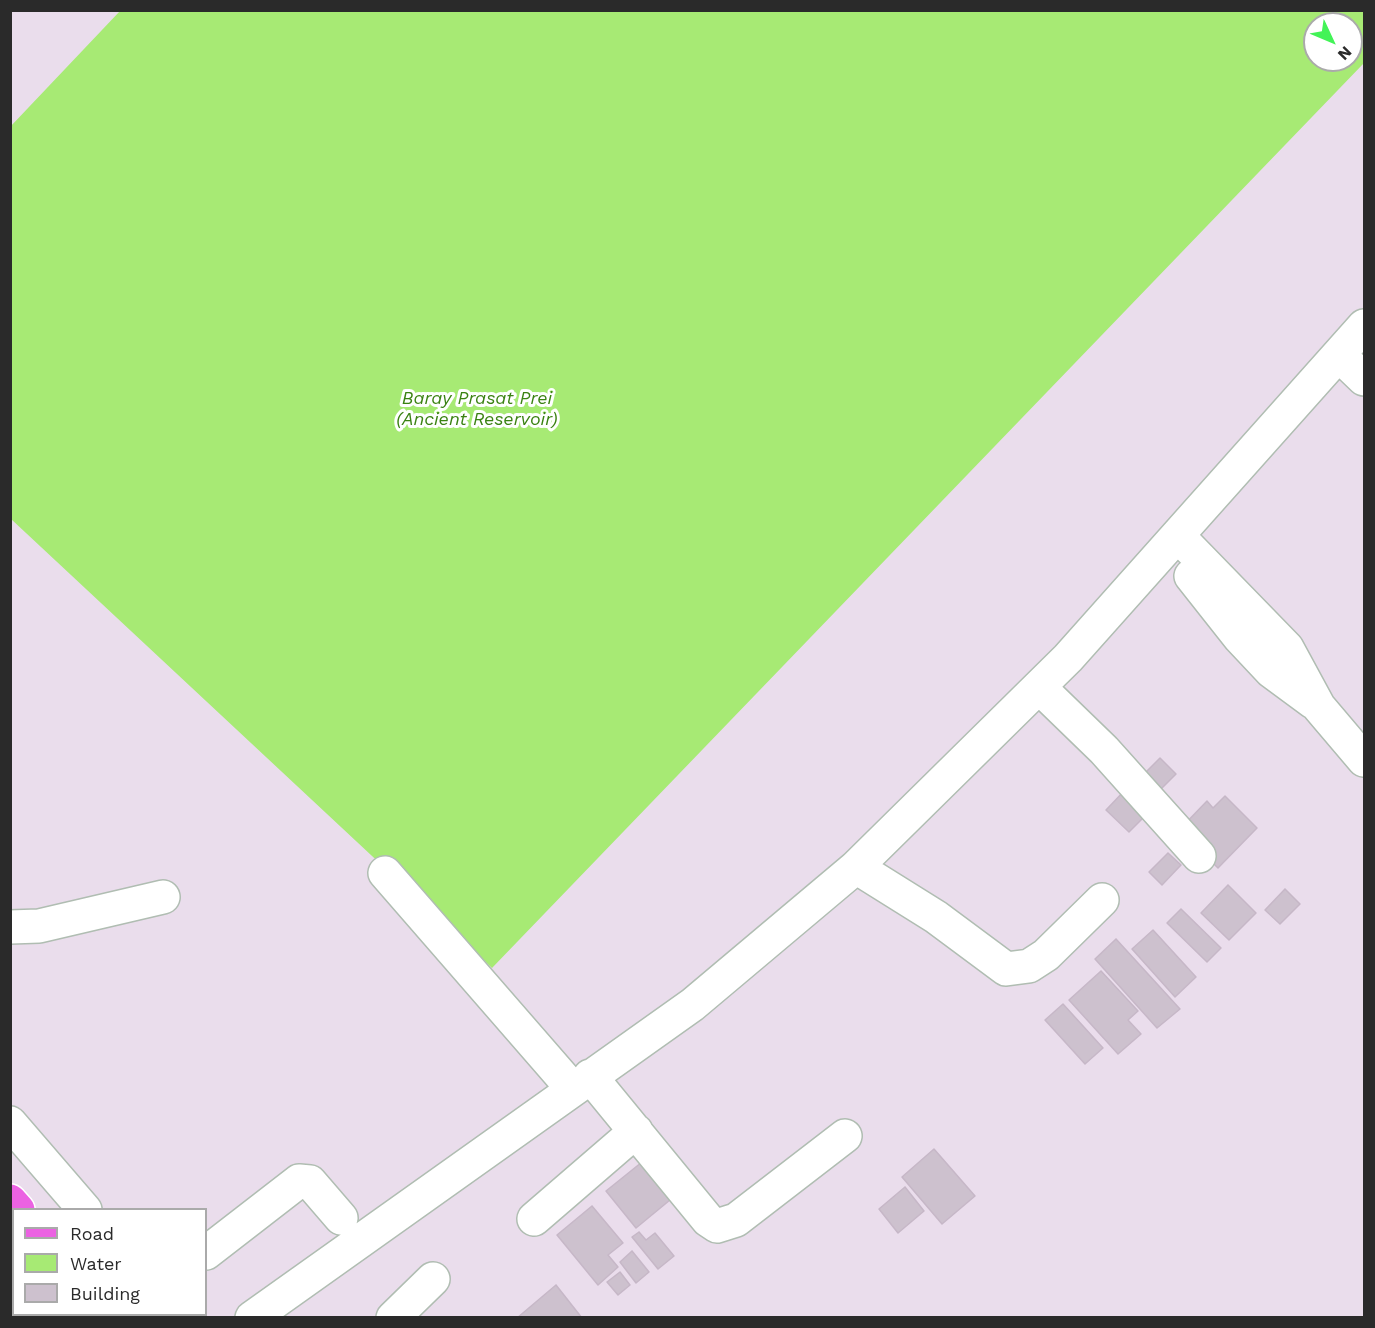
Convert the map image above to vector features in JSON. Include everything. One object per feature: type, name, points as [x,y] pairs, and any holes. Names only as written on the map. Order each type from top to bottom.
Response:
[{"type":"street","points":[[252,1317],[692,1005],[856,867],[1039,687],[1173,542],[1365,326]]},
{"type":"street","points":[[1339,355],[1365,379]]},
{"type":"street","points":[[1173,542],[1287,648],[1319,706],[1365,760]]},
{"type":"street","points":[[1039,687],[1119,766],[1199,856]]},
{"type":"street","points":[[856,867],[936,917],[1006,969],[1029,966],[1046,956],[1102,900]]},
{"type":"street","points":[[385,873],[581,1082],[636,1131],[708,1220],[717,1226],[736,1220],[845,1136]]},
{"type":"street","points":[[10,927],[39,926],[163,897]]},
{"type":"street","points":[[10,1123],[84,1208]]},
{"type":"street","points":[[534,1219],[636,1131]]},
{"type":"street","points":[[207,1252],[299,1181],[310,1182],[341,1218]]},
{"type":"street","points":[[393,1317],[434,1279]]},
{"type":"water","name":"Baray Prasat Prei (Ancient Reservoir)","points":[[120,11],[1364,11],[1363,64],[1363,12],[1303,12],[1303,72],[1355,72],[492,968],[11,519],[10,127]]},
{"type":"building","points":[[1160,758],[1176,774],[1161,789],[1145,773]]},
{"type":"building","points":[[1126,789],[1149,812],[1129,832],[1106,810]]},
{"type":"building","points":[[1225,796],[1257,828],[1218,868],[1179,830],[1207,801],[1213,808]]},
{"type":"building","points":[[1168,853],[1181,865],[1162,885],[1149,872]]},
{"type":"building","points":[[1228,885],[1256,913],[1229,940],[1201,913]]},
{"type":"building","points":[[1285,889],[1300,904],[1280,924],[1265,910]]},
{"type":"building","points":[[1181,909],[1221,948],[1207,962],[1167,923]]},
{"type":"building","points":[[1153,930],[1196,977],[1175,997],[1132,949]]},
{"type":"building","points":[[1116,939],[1180,1009],[1157,1028],[1095,959]]},
{"type":"building","points":[[1101,971],[1138,1011],[1128,1020],[1141,1034],[1118,1054],[1069,1000]]},
{"type":"building","points":[[1063,1004],[1103,1048],[1085,1064],[1045,1020]]},
{"type":"building","points":[[934,1149],[975,1196],[942,1224],[902,1177]]},
{"type":"building","points":[[647,1158],[655,1168],[648,1173],[670,1200],[636,1228],[606,1191]]},
{"type":"building","points":[[905,1187],[924,1211],[898,1233],[879,1209]]},
{"type":"building","points":[[592,1206],[623,1243],[608,1255],[618,1267],[598,1285],[557,1235]]},
{"type":"building","points":[[639,1232],[646,1240],[655,1233],[674,1256],[658,1269],[632,1237]]},
{"type":"building","points":[[632,1251],[649,1272],[636,1283],[620,1262]]},
{"type":"building","points":[[620,1272],[630,1285],[618,1295],[607,1282]]},
{"type":"building","points":[[556,1285],[582,1318],[517,1318]]}]
